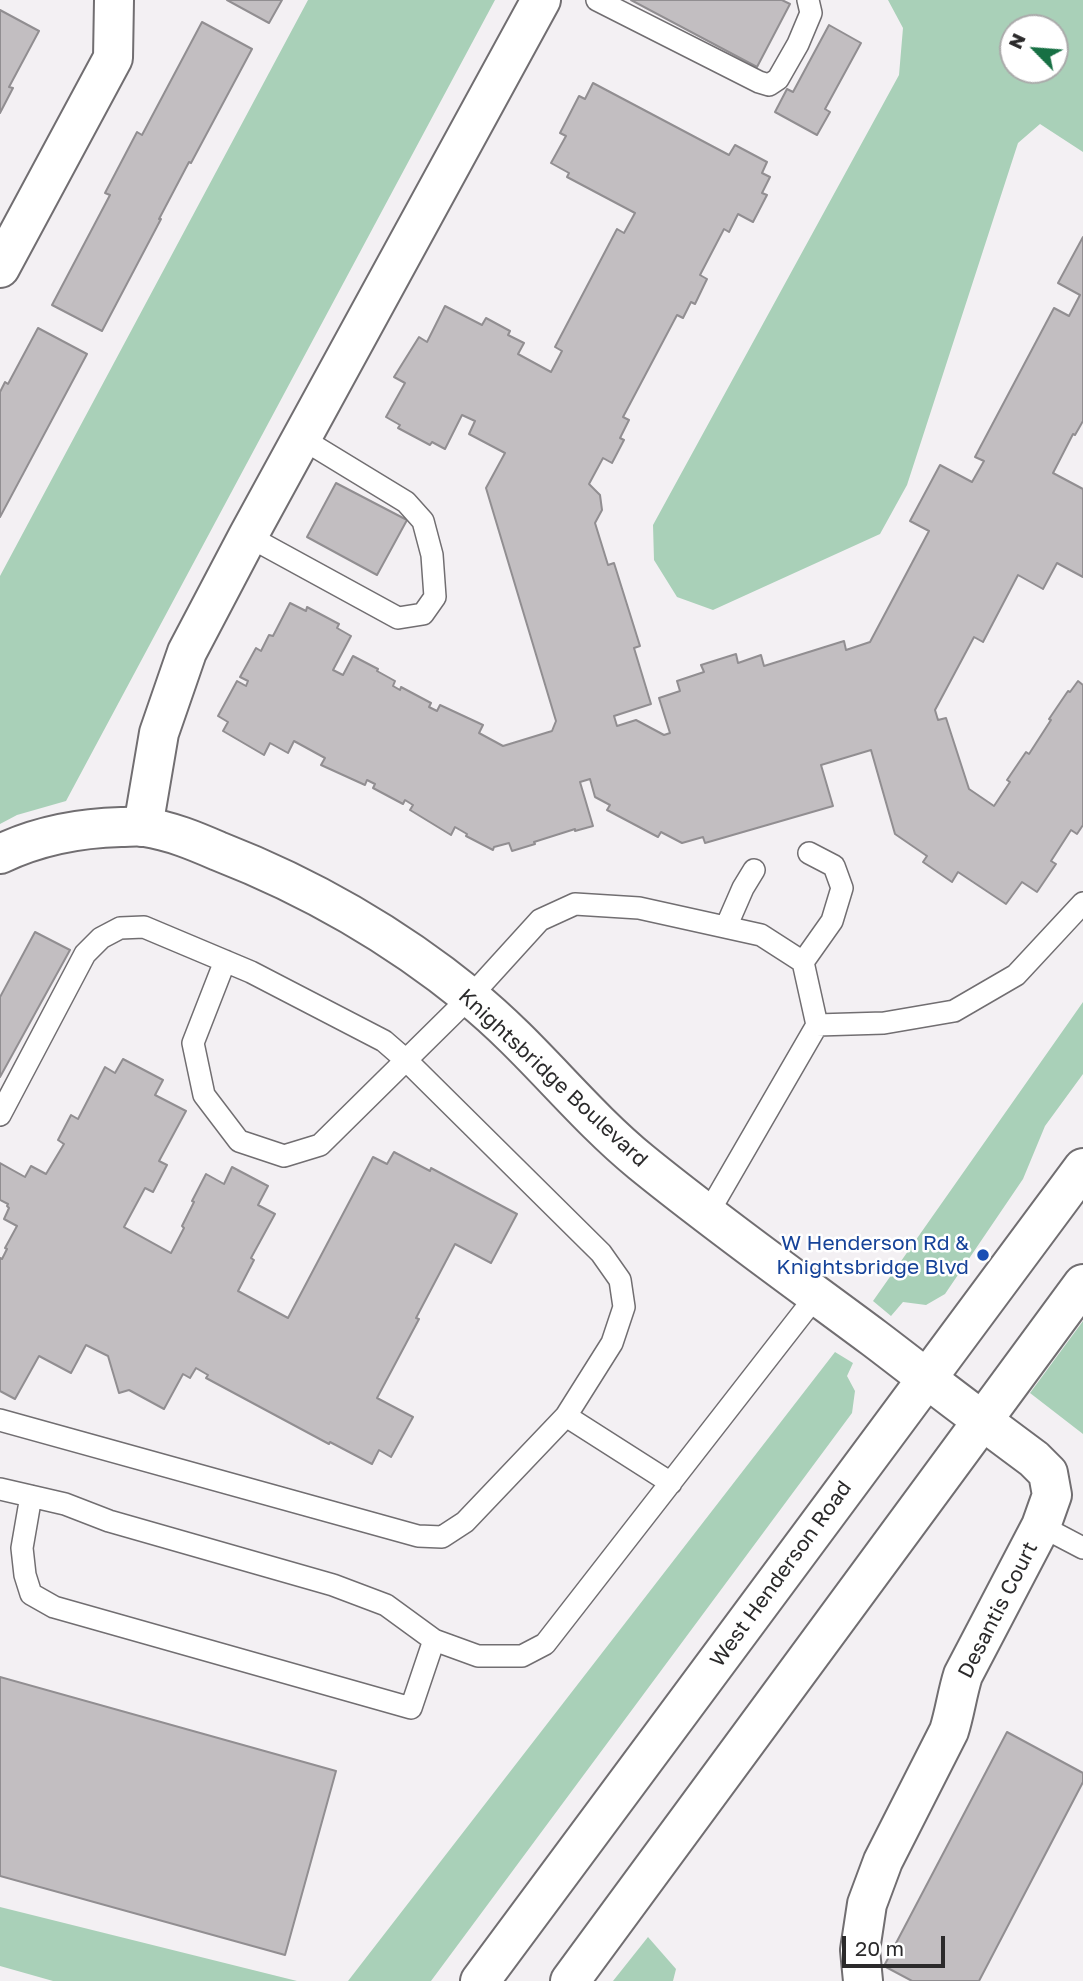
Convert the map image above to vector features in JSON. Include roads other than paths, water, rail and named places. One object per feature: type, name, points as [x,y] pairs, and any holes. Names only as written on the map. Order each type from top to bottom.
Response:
[{"type":"street","points":[[0,268],[113,58],[114,0]]},
{"type":"street","points":[[144,827],[159,733],[187,652],[541,0]]},
{"type":"street","name":"Knightsbridge Boulevard","points":[[0,854],[20,844],[66,831],[144,827],[181,836],[242,860],[333,905],[393,941],[470,997],[521,1043],[570,1095],[638,1159],[707,1215],[983,1422]]},
{"type":"street","name":"West Henderson Road","points":[[481,1981],[1083,1168]]},
{"type":"street","points":[[570,1981],[1083,1284]]},
{"type":"street","name":"Desantis Court","points":[[863,1981],[860,1950],[867,1903],[883,1861],[950,1731],[963,1675],[1041,1527],[1052,1495],[1048,1473],[1034,1459],[983,1422]]},
{"type":"lane","points":[[597,0],[769,85],[778,79],[798,44],[811,13],[808,0]]},
{"type":"lane","points":[[248,536],[398,618],[422,614],[435,597],[432,555],[423,521],[407,502],[301,438]]},
{"type":"lane","points":[[803,962],[832,921],[842,888],[834,866],[808,853]]},
{"type":"lane","points":[[726,928],[754,870]]},
{"type":"lane","points":[[817,1025],[884,1023],[954,1011],[1016,975],[1083,903]]},
{"type":"lane","points":[[225,961],[193,1043],[204,1095],[239,1141],[284,1156],[320,1145],[470,997],[540,920],[575,904],[639,908],[761,935],[803,962],[817,1025],[707,1215]]},
{"type":"lane","points":[[0,1115],[85,954],[101,938],[120,928],[144,927],[251,972],[384,1041],[601,1252],[620,1280],[624,1307],[612,1343],[566,1416],[465,1522],[442,1538],[418,1536],[0,1420]]},
{"type":"lane","points":[[0,1489],[65,1504],[108,1521],[333,1585],[386,1605],[434,1640],[478,1656],[522,1656],[545,1644],[816,1296]]},
{"type":"lane","points":[[566,1416],[671,1483]]},
{"type":"lane","points":[[31,1496],[22,1548],[25,1576],[31,1594],[54,1607],[411,1708],[434,1640]]},
{"type":"lane","points":[[1041,1527],[1083,1548]]},
{"type":"place","name":"W Henderson Rd & Knightsbridge Blvd","points":[[983,1255]]}]
